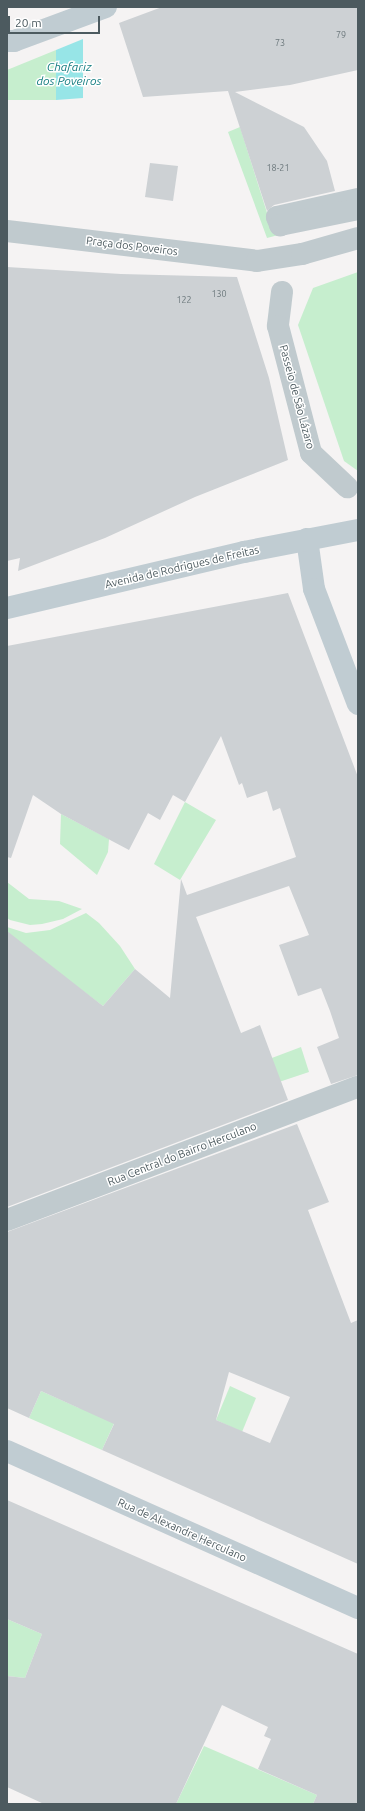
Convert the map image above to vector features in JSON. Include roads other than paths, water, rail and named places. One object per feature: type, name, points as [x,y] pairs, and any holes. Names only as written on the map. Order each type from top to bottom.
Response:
[{"type":"main road","points":[[9,42],[93,9]]},
{"type":"main road","name":"Avenida de Rodrigues de Freitas","points":[[7,608],[307,539],[358,530]]},
{"type":"main road","points":[[307,539],[314,589],[358,704]]},
{"type":"main road","name":"Rua de Alexandre Herculano","points":[[7,1451],[358,1608]]},
{"type":"street","points":[[358,199],[277,217],[280,225],[358,209]]},
{"type":"street","name":"Praça dos Poveiros","points":[[7,231],[257,261],[302,254],[358,238]]},
{"type":"street","name":"Passeio de São Lázaro","points":[[282,292],[278,326],[311,453],[347,487]]},
{"type":"street","name":"Rua Central do Bairro Herculano","points":[[7,1220],[358,1088]]},
{"type":"water","name":"Chafariz dos Poveiros","points":[[83,39],[83,98],[56,100],[56,50]]}]
